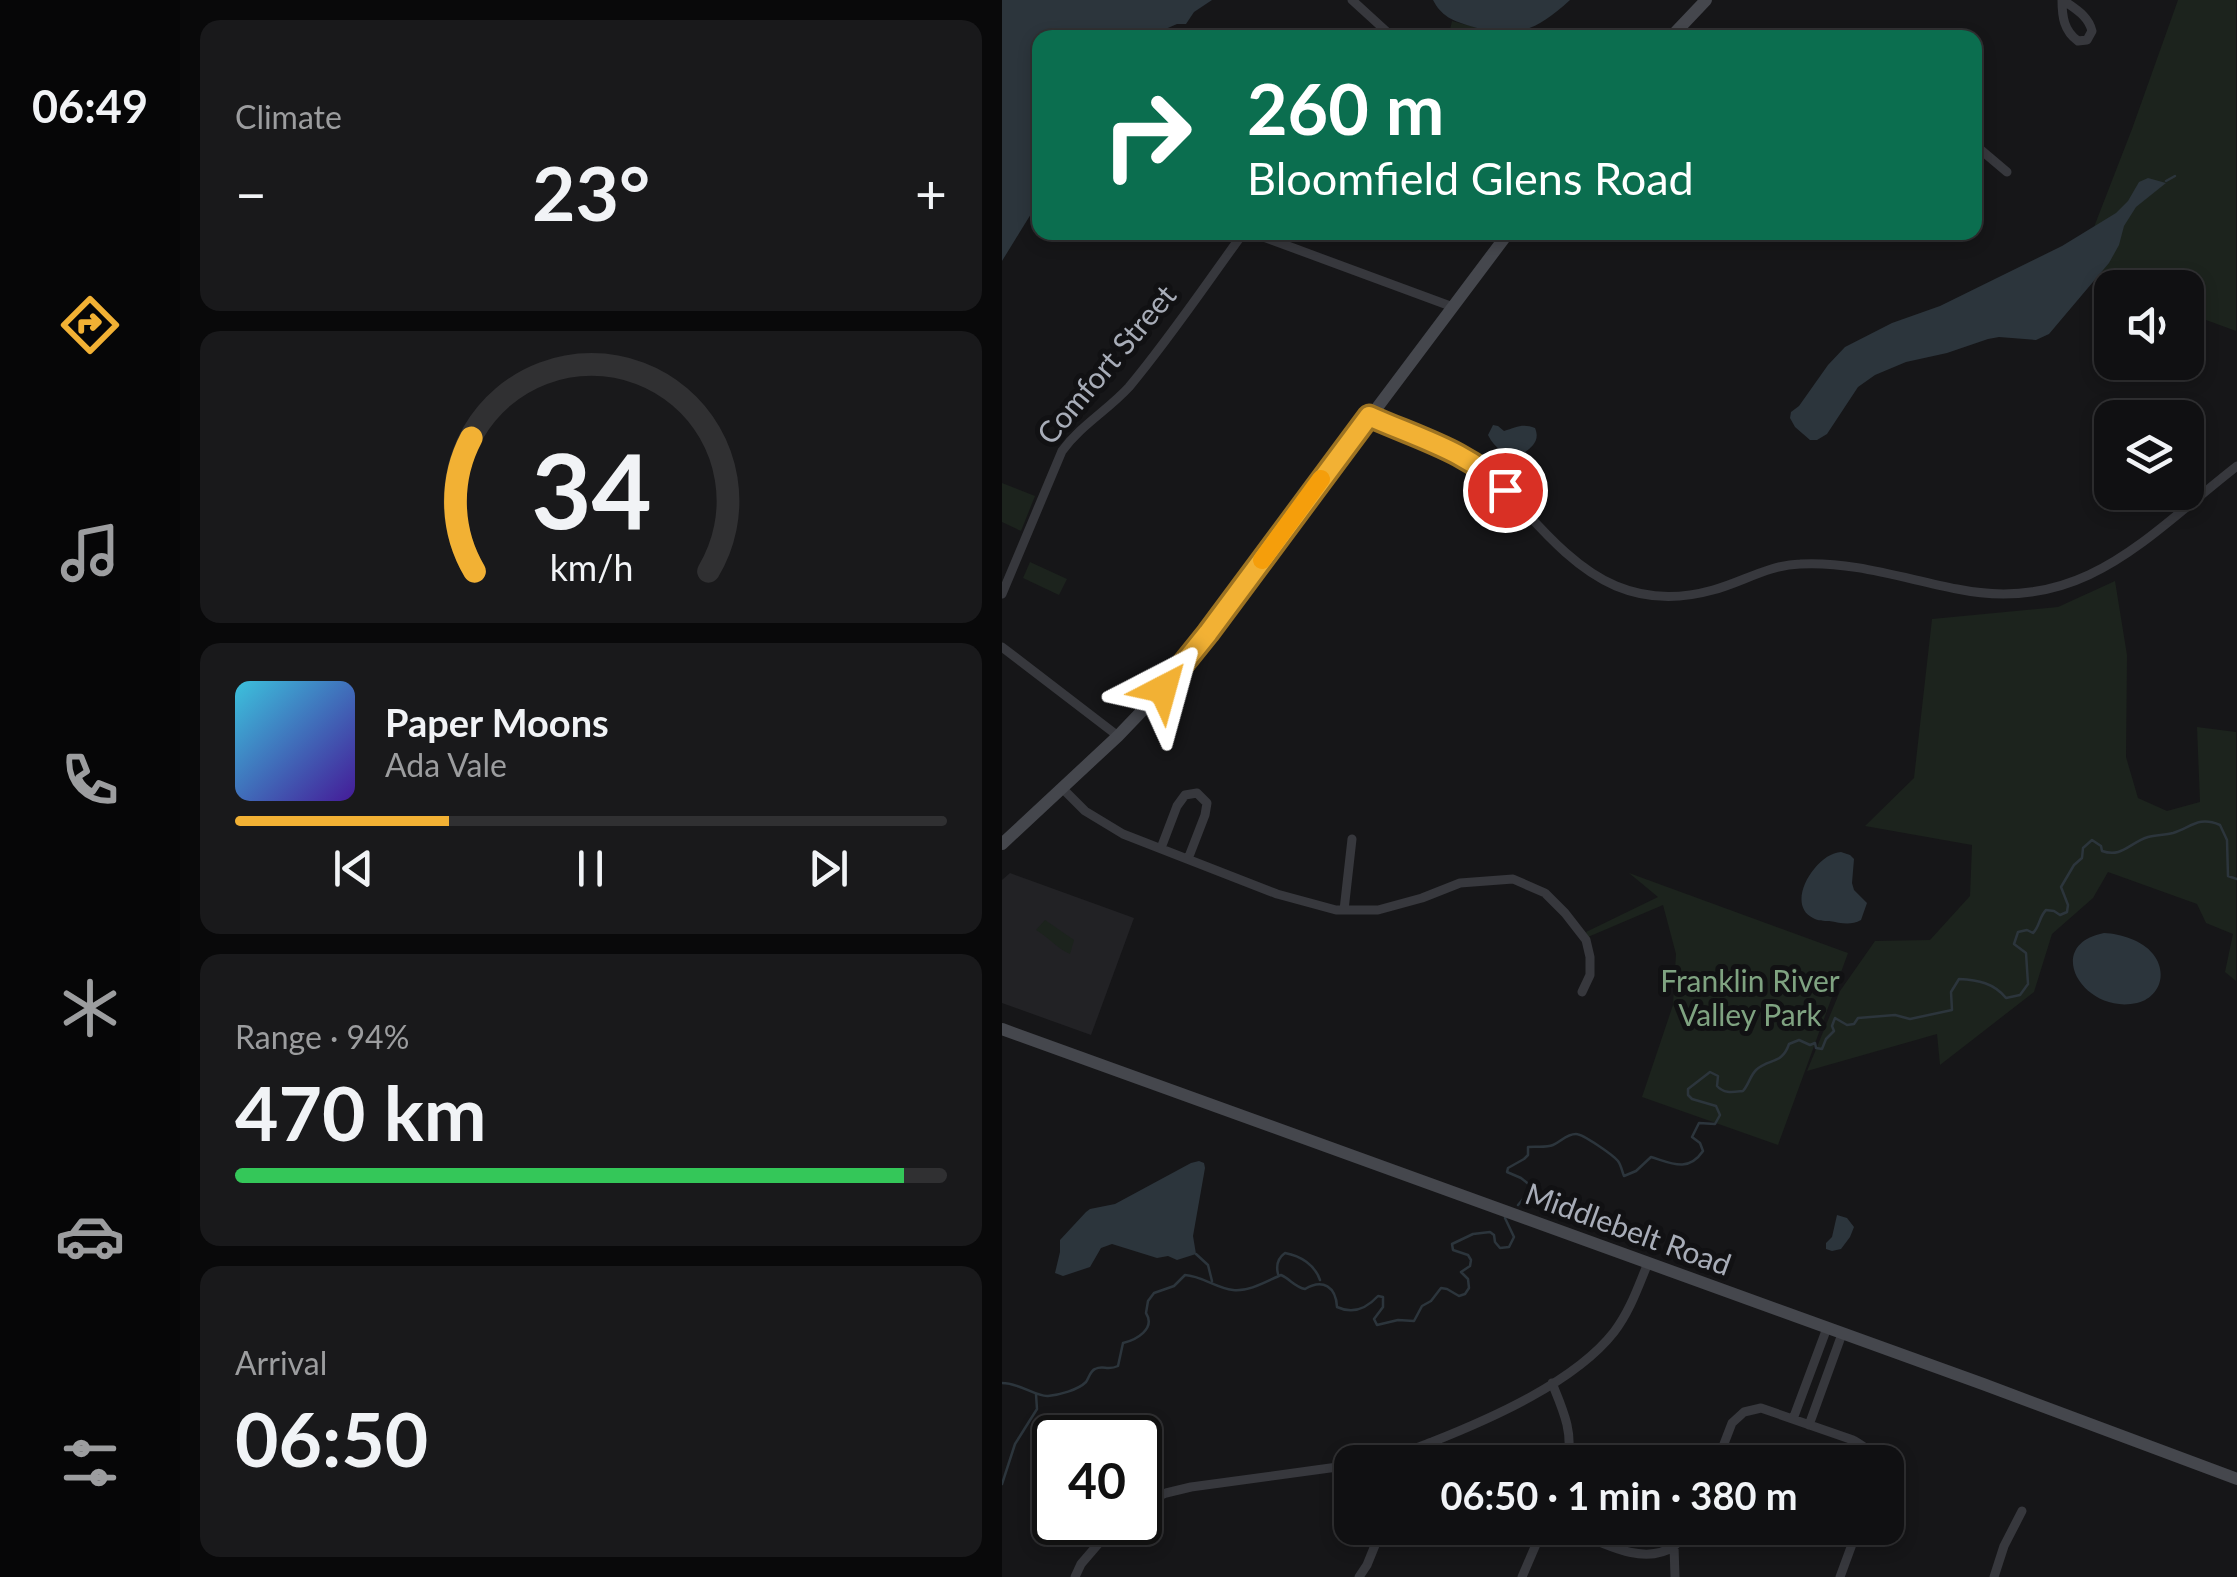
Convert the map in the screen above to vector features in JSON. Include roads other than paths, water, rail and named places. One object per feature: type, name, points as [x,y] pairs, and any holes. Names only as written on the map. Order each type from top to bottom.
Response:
[{"type":"street","points":[[1352,0],[1385,30]]},
{"type":"street","points":[[1680,30],[1706,0]]},
{"type":"street","points":[[2062,0],[2089,22],[2092,31],[2087,40],[2078,41],[2067,31],[2062,0]]},
{"type":"street","points":[[1982,151],[2007,172]]},
{"type":"street","name":"Comfort Street","points":[[1002,594],[1062,450],[1131,384],[1241,240]]},
{"type":"street","points":[[1269,240],[1454,307]]},
{"type":"street","points":[[1002,844],[1163,689],[1503,240]]},
{"type":"street","points":[[1369,416],[1466,459],[1491,475],[1553,540],[1598,576],[1631,591],[1664,596],[1715,590],[1779,566],[1822,563],[1984,594],[2044,590],[2088,578],[2112,564],[2236,466]]},
{"type":"street","points":[[1002,647],[1118,736]]},
{"type":"street","points":[[1062,788],[1085,810],[1123,834],[1277,894],[1336,910],[1378,910],[1460,883],[1512,879],[1545,893],[1586,940],[1590,975],[1582,992]]},
{"type":"street","points":[[1162,848],[1177,806],[1184,795],[1197,793],[1207,803],[1188,858]]},
{"type":"street","points":[[1344,910],[1352,839]]},
{"type":"street","name":"Middlebelt Road","points":[[1002,1029],[2236,1478]]},
{"type":"street","points":[[1424,1445],[1476,1424],[1586,1361],[1612,1334],[1632,1302],[1648,1263]]},
{"type":"street","points":[[1801,1422],[1827,1328]]},
{"type":"street","points":[[1801,1422],[1842,1334]]},
{"type":"street","points":[[1552,1383],[1568,1424],[1571,1445]]},
{"type":"street","points":[[1723,1445],[1732,1422],[1744,1412],[1761,1408],[1861,1445]]},
{"type":"street","points":[[1162,1495],[1191,1487],[1334,1467]]},
{"type":"street","points":[[1994,1577],[2022,1511]]},
{"type":"street","points":[[1075,1577],[1097,1545]]},
{"type":"street","points":[[1359,1577],[1375,1545]]},
{"type":"street","points":[[1522,1577],[1535,1545]]},
{"type":"street","points":[[1610,1545],[1640,1554],[1674,1546],[1675,1577]]},
{"type":"street","points":[[1840,1577],[1852,1545]]},
{"type":"waterway","points":[[2166,181],[2175,176]]},
{"type":"waterway","points":[[1518,1205],[1531,1186],[1507,1172],[1508,1168],[1528,1155],[1528,1147],[1550,1146],[1572,1134],[1585,1137],[1610,1154],[1624,1176],[1651,1157],[1672,1164],[1691,1162],[1703,1151],[1692,1137],[1699,1123],[1715,1124],[1720,1115],[1716,1106],[1692,1099],[1688,1089],[1710,1072],[1718,1076],[1717,1086],[1723,1090],[1743,1091],[1756,1070],[1779,1058],[1789,1044],[1799,1040],[1815,1043],[1816,1048],[1822,1049],[1834,1031],[1835,1018],[1847,1025],[1858,1018],[1895,1015],[1910,1019],[1952,1010],[1951,992],[1959,979],[1985,983],[2006,998],[2020,995],[2028,984],[2026,953],[2014,944],[2018,932],[2033,933],[2046,910],[2060,915],[2067,912],[2061,887],[2082,858],[2083,848],[2092,840],[2102,851],[2115,853],[2148,837],[2173,833],[2200,822],[2220,825],[2227,840],[2228,876],[2237,879]]},
{"type":"waterway","points":[[1002,1383],[1043,1396],[1052,1395],[1083,1385],[1095,1369],[1118,1366],[1123,1343],[1147,1329],[1148,1301],[1154,1293],[1174,1286],[1185,1275],[1239,1290],[1281,1275],[1305,1289],[1317,1284],[1327,1286],[1337,1307],[1343,1309],[1360,1309],[1378,1296],[1383,1297],[1383,1307],[1374,1319],[1377,1325],[1414,1321],[1422,1306],[1441,1288],[1459,1296],[1469,1288],[1468,1279],[1461,1272],[1470,1266],[1471,1260],[1453,1250],[1452,1244],[1473,1234],[1490,1232],[1500,1248],[1509,1247],[1514,1237],[1505,1218]]},
{"type":"waterway","points":[[1278,1274],[1278,1262],[1285,1253],[1307,1262],[1320,1280]]},
{"type":"waterway","points":[[1196,1254],[1208,1265],[1212,1281]]},
{"type":"waterway","points":[[1002,1484],[1015,1444],[1037,1409],[1036,1394]]},
{"type":"park label","name":"Franklin River Valley Park","points":[[1750,999]]}]
